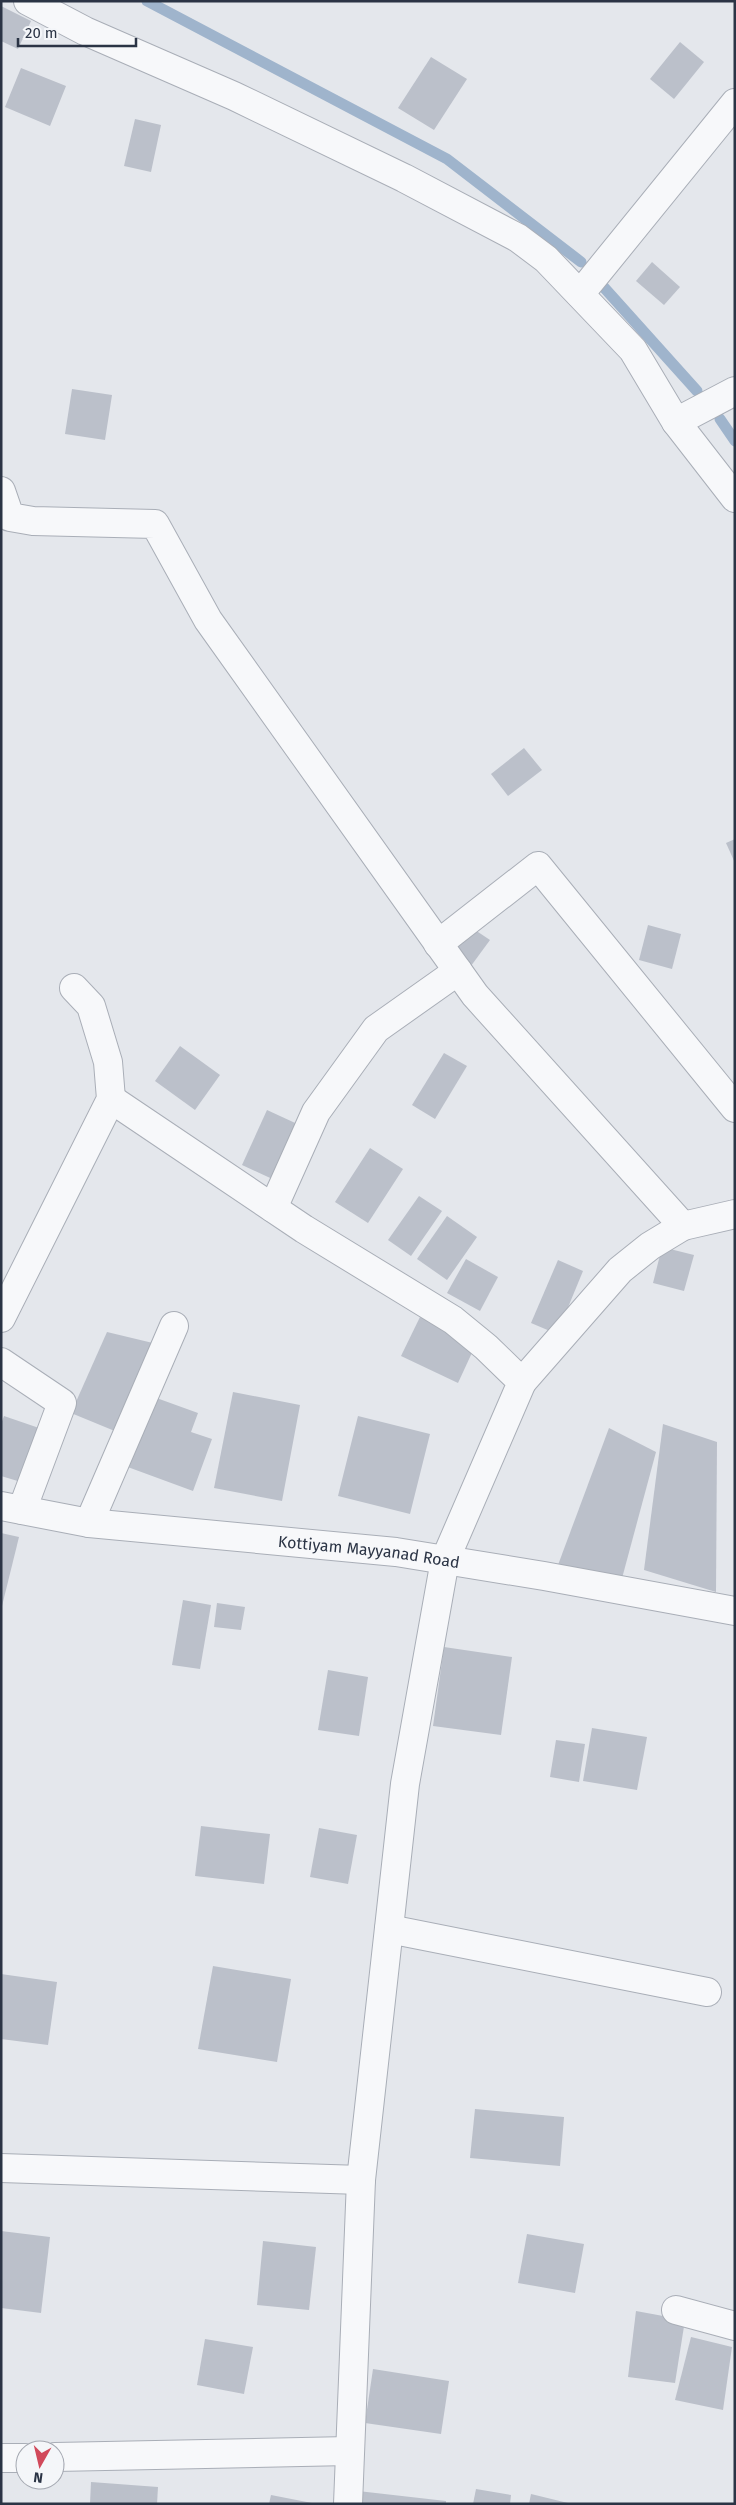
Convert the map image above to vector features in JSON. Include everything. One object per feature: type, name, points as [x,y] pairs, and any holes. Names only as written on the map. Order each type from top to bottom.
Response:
[{"type":"street","points":[[28,1],[84,31],[234,96],[404,178],[518,238],[546,259],[633,350],[676,422],[735,498]]},
{"type":"street","points":[[580,294],[735,103]]},
{"type":"street","points":[[676,422],[735,391]]},
{"type":"street","points":[[1,491],[10,517],[33,520],[155,524],[208,620],[475,995],[682,1226]]},
{"type":"street","points":[[438,944],[538,866],[735,1108]]},
{"type":"street","points":[[273,1208],[316,1112],[376,1029],[458,971]]},
{"type":"street","points":[[1,1318],[111,1099],[108,1062],[91,1006],[74,988]]},
{"type":"street","points":[[111,1099],[273,1208],[453,1320],[486,1347],[522,1382]]},
{"type":"street","points":[[348,2504],[361,2180],[406,1784],[445,1560],[522,1382],[620,1270],[650,1246],[682,1226],[735,1214]]},
{"type":"street","points":[[89,1523],[174,1326]]},
{"type":"street","points":[[1,1362],[62,1403],[12,1508]]},
{"type":"street","name":"Kottiyam Mayyanad Road","points":[[12,1508],[89,1523],[242,1536],[445,1560],[735,1611]]},
{"type":"street","points":[[389,1929],[706,1992]]},
{"type":"street","points":[[1,2168],[361,2180]]},
{"type":"street","points":[[676,2310],[735,2326]]},
{"type":"street","points":[[65,2457],[350,2451]]},
{"type":"street","points":[[1,2458],[15,2458]]},
{"type":"building","points":[[1,6],[31,21],[18,49],[1,41]]},
{"type":"building","points":[[680,42],[704,62],[674,99],[650,79]]},
{"type":"building","points":[[431,57],[467,79],[434,130],[398,108]]},
{"type":"building","points":[[21,68],[66,86],[50,126],[5,107]]},
{"type":"building","points":[[135,119],[161,125],[151,172],[124,166]]},
{"type":"building","points":[[652,262],[680,287],[664,305],[636,281]]},
{"type":"building","points":[[72,389],[112,395],[105,440],[65,434]]},
{"type":"building","points":[[524,748],[542,770],[508,796],[491,774]]},
{"type":"building","points":[[735,839],[735,863],[726,843]]},
{"type":"building","points":[[648,925],[681,934],[672,969],[639,960]]},
{"type":"building","points":[[472,928],[490,940],[468,970],[451,957]]},
{"type":"building","points":[[180,1046],[220,1075],[195,1110],[155,1081]]},
{"type":"building","points":[[444,1053],[467,1066],[435,1119],[412,1105]]},
{"type":"building","points":[[267,1110],[306,1128],[281,1183],[242,1165]]},
{"type":"building","points":[[370,1148],[403,1169],[368,1223],[335,1202]]},
{"type":"building","points":[[419,1196],[442,1211],[411,1256],[388,1240]]},
{"type":"building","points":[[447,1216],[477,1237],[447,1280],[417,1259]]},
{"type":"building","points":[[662,1247],[694,1255],[684,1291],[653,1283]]},
{"type":"building","points":[[466,1259],[498,1277],[480,1311],[447,1293]]},
{"type":"building","points":[[558,1260],[583,1271],[557,1334],[531,1323]]},
{"type":"building","points":[[420,1317],[476,1344],[458,1383],[401,1356]]},
{"type":"building","points":[[107,1332],[157,1344],[122,1434],[71,1413]]},
{"type":"building","points":[[233,1392],[300,1405],[282,1501],[214,1488]]},
{"type":"building","points":[[151,1396],[198,1413],[191,1432],[212,1439],[193,1491],[125,1466]]},
{"type":"building","points":[[4,1416],[39,1428],[21,1482],[1,1476],[1,1424]]},
{"type":"building","points":[[358,1416],[430,1434],[410,1514],[338,1496]]},
{"type":"building","points":[[663,1424],[717,1442],[716,1592],[644,1570]]},
{"type":"building","points":[[609,1428],[656,1452],[621,1582],[558,1565]]},
{"type":"building","points":[[1,1533],[19,1537],[2,1606],[1,1606]]},
{"type":"building","points":[[183,1600],[211,1605],[200,1669],[172,1665]]},
{"type":"building","points":[[217,1603],[245,1607],[241,1630],[214,1627]]},
{"type":"building","points":[[444,1647],[512,1657],[501,1735],[433,1726]]},
{"type":"building","points":[[328,1670],[368,1677],[359,1736],[318,1730]]},
{"type":"building","points":[[592,1728],[647,1737],[637,1790],[583,1781]]},
{"type":"building","points":[[556,1740],[585,1744],[579,1782],[550,1777]]},
{"type":"building","points":[[201,1826],[270,1834],[264,1884],[195,1876]]},
{"type":"building","points":[[319,1828],[357,1835],[348,1884],[310,1877]]},
{"type":"building","points":[[213,1966],[291,1979],[277,2062],[198,2049]]},
{"type":"building","points":[[1,1974],[57,1982],[48,2045],[1,2039]]},
{"type":"building","points":[[475,2109],[564,2117],[560,2166],[470,2158]]},
{"type":"building","points":[[1,2231],[50,2237],[41,2313],[1,2308]]},
{"type":"building","points":[[527,2234],[584,2244],[575,2293],[518,2283]]},
{"type":"building","points":[[263,2241],[316,2247],[309,2310],[257,2305]]},
{"type":"building","points":[[636,2311],[685,2320],[675,2383],[628,2377]]},
{"type":"building","points":[[691,2337],[732,2347],[723,2410],[675,2400]]},
{"type":"building","points":[[205,2339],[253,2347],[244,2394],[197,2385]]},
{"type":"building","points":[[373,2369],[449,2381],[441,2434],[365,2423]]},
{"type":"building","points":[[91,2482],[158,2487],[157,2504],[90,2504]]},
{"type":"building","points":[[476,2489],[511,2495],[510,2504],[473,2504]]},
{"type":"building","points":[[358,2491],[446,2501],[446,2504],[357,2504]]},
{"type":"building","points":[[531,2494],[568,2503],[568,2504],[529,2504]]},
{"type":"building","points":[[271,2495],[312,2503],[312,2504],[269,2504]]},
{"type":"waterway","points":[[147,1],[447,159],[581,262]]},
{"type":"waterway","points":[[600,283],[697,391]]},
{"type":"waterway","points":[[720,419],[735,441]]}]
